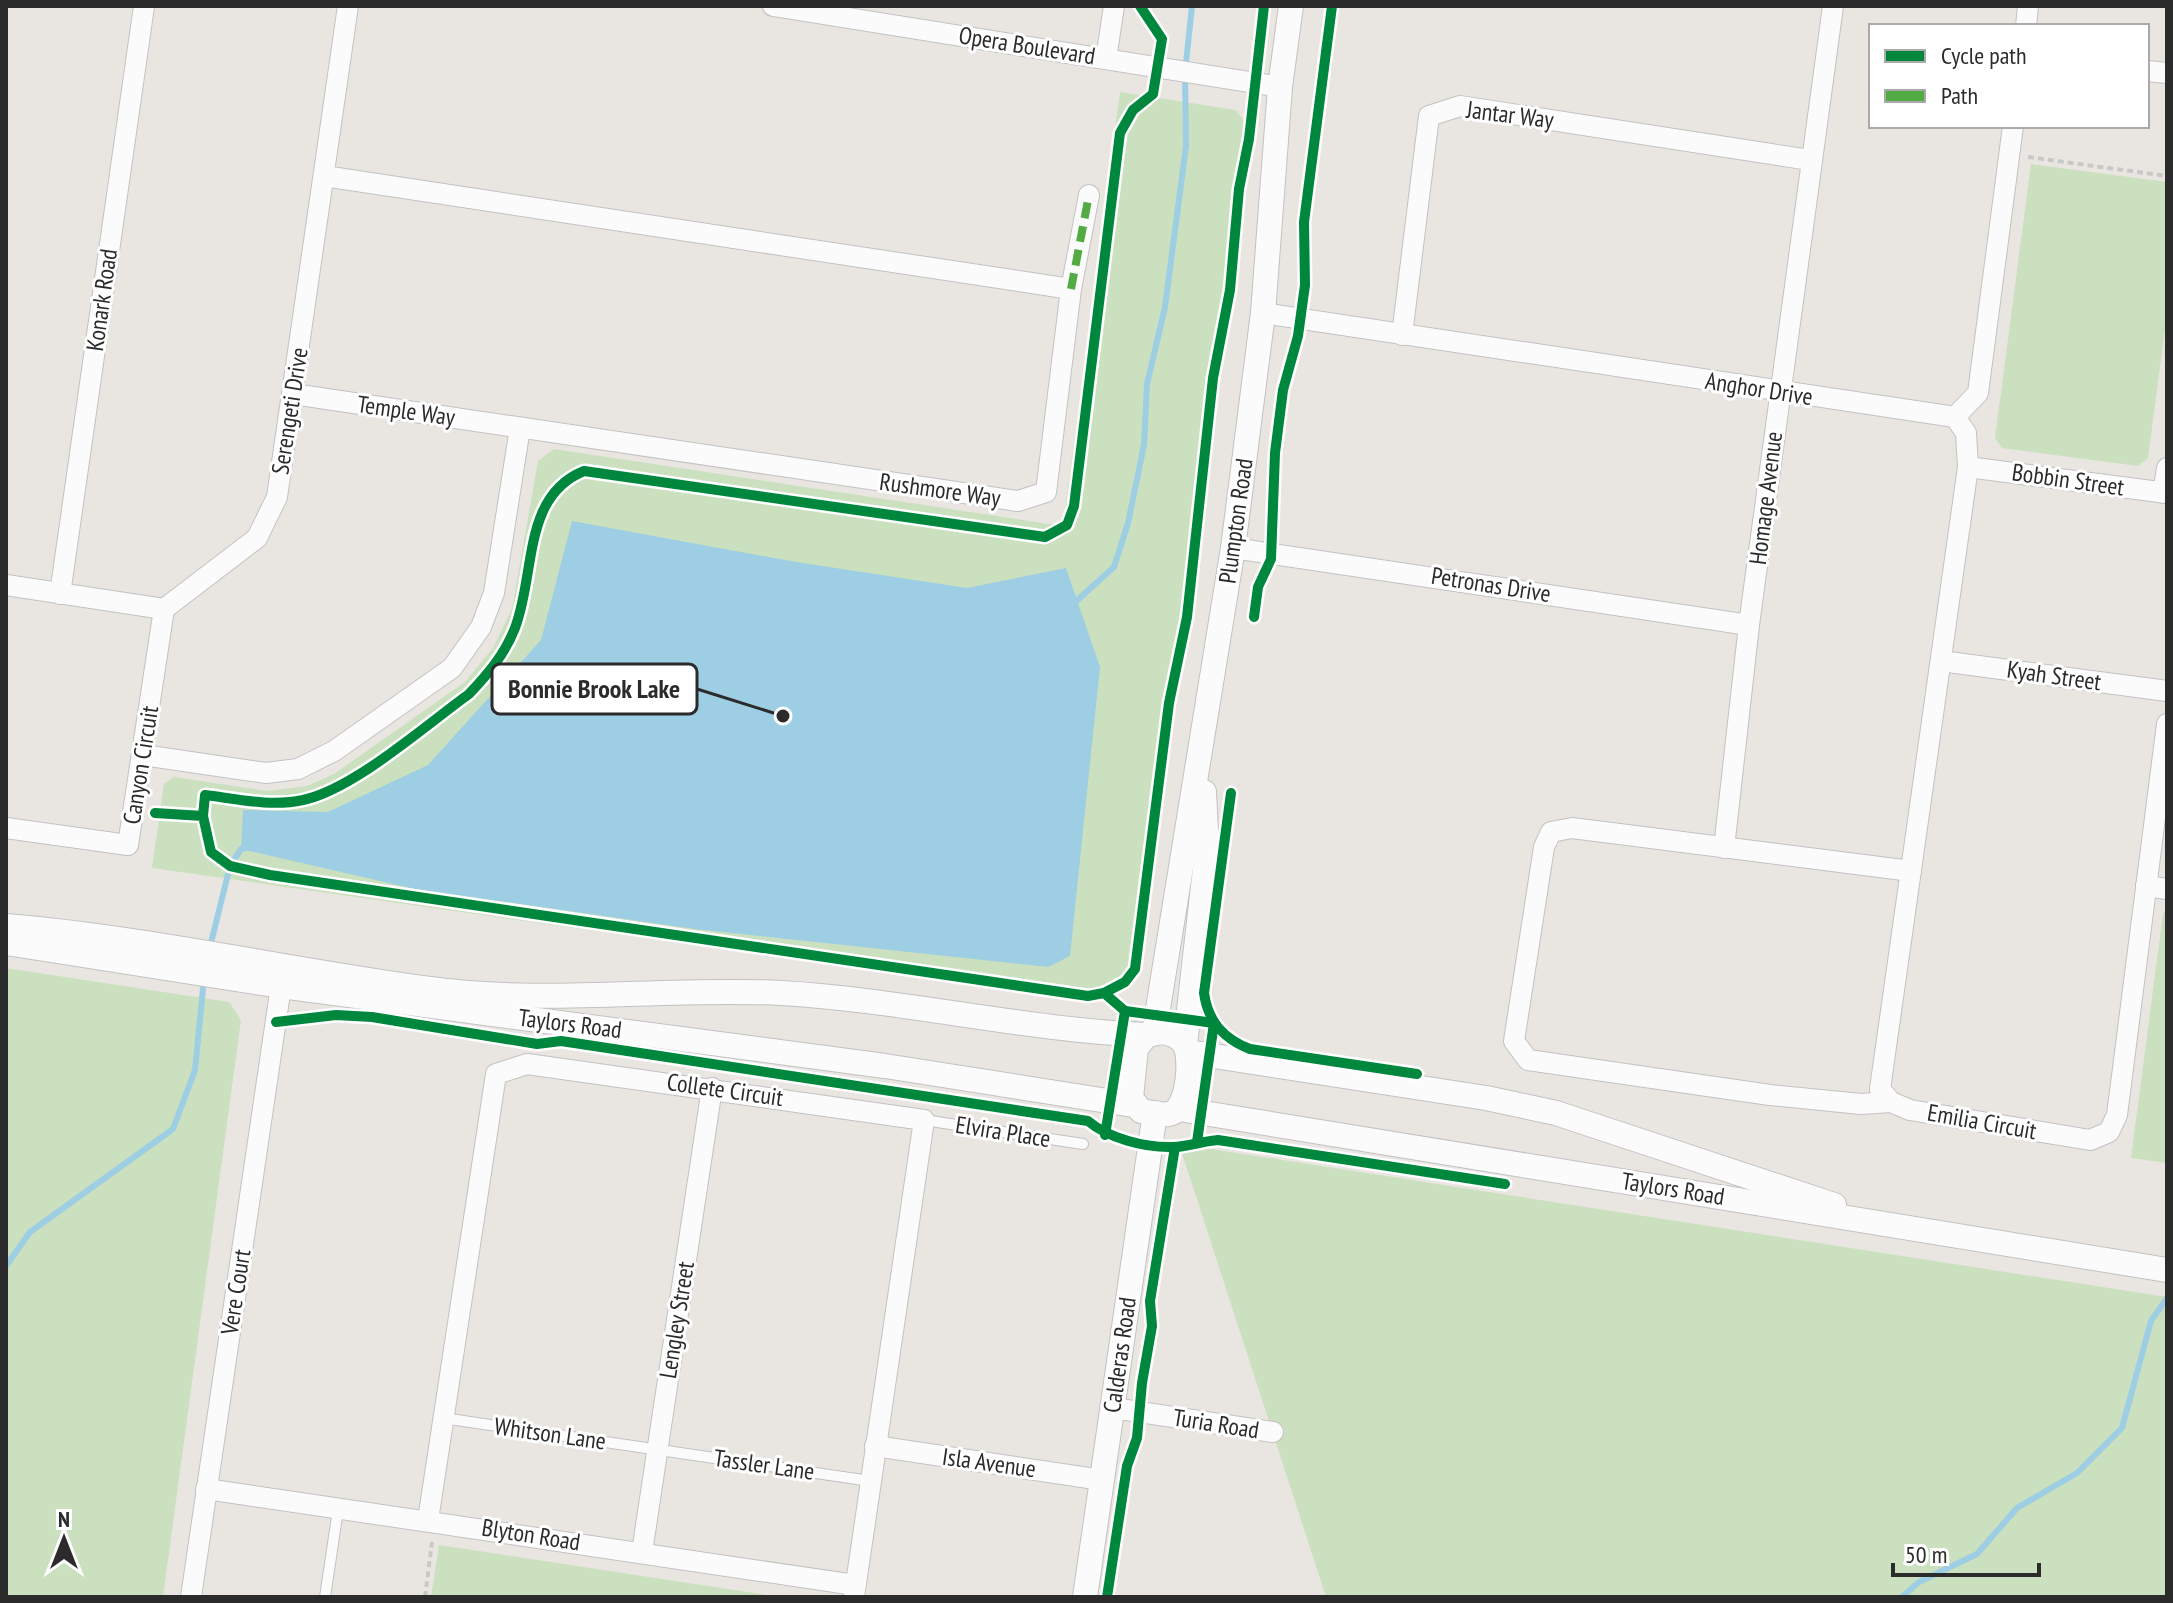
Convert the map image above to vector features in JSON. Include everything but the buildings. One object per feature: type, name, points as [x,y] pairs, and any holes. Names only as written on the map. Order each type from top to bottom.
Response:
[{"type":"street","name":"Konark Road","points":[[60,594],[144,6]]},
{"type":"street","name":"Serengeti Drive","points":[[164,609],[257,538],[277,497],[348,6]]},
{"type":"street","name":"Opera Boulevard","points":[[773,6],[871,14],[1106,59],[1280,87]]},
{"type":"street","points":[[1106,59],[1114,6]]},
{"type":"street","name":"Plumpton Road","points":[[1156,1109],[1136,1048],[1150,1034],[1202,745],[1233,548],[1263,313],[1280,87],[1291,6]]},
{"type":"street","name":"Homage Avenue","points":[[1724,848],[1779,393],[1833,6]]},
{"type":"street","name":"Jantar Way","points":[[1402,335],[1429,116],[1460,106],[1810,160]]},
{"type":"street","points":[[1891,1102],[1880,1089],[1968,467],[1966,433],[1955,417],[1978,393],[2013,128]]},
{"type":"street","points":[[324,176],[1071,289],[1089,195]]},
{"type":"street","name":"Rushmore Way","points":[[520,428],[1018,501],[1046,492],[1071,289]]},
{"type":"street","name":"Anghor Drive","points":[[1263,313],[1779,393],[1955,417]]},
{"type":"street","name":"Temple Way","points":[[293,394],[520,428]]},
{"type":"street","points":[[143,755],[266,773],[298,769],[334,751],[452,668],[481,627],[494,593],[520,428]]},
{"type":"street","name":"Bobbin Street","points":[[1968,467],[2165,493]]},
{"type":"street","points":[[2165,493],[2167,468]]},
{"type":"street","name":"Petronas Drive","points":[[1233,548],[1749,625]]},
{"type":"street","points":[[6,585],[164,609]]},
{"type":"street","name":"Canyon Circuit","points":[[6,828],[128,845],[164,609]]},
{"type":"street","name":"Kyah Street","points":[[1941,661],[2167,691]]},
{"type":"street","name":"Emilia Circuit","points":[[1891,1102],[1910,1110],[2090,1140],[2109,1132],[2117,1115],[2157,888],[2167,724]]},
{"type":"street","points":[[1156,1109],[1185,1091],[1207,851],[1202,745]]},
{"type":"street","points":[[1891,1102],[1861,1104],[1770,1095],[1528,1060],[1514,1041],[1544,847],[1551,832],[1572,828],[1911,871]]},
{"type":"street","points":[[6,926],[157,945],[431,989],[574,997],[818,995],[1042,1028],[1172,1035],[1187,1049],[1486,1098],[1556,1113],[1812,1196],[1869,1221]]},
{"type":"street","name":"Taylors Road","points":[[6,943],[281,986],[912,1069],[2167,1270]]},
{"type":"street","name":"Vere Court","points":[[191,1597],[281,986]]},
{"type":"street","name":"Collete Circuit","points":[[428,1520],[496,1074],[527,1064],[924,1120]]},
{"type":"street","name":"Lengley Street","points":[[642,1552],[712,1088]]},
{"type":"street","name":"Calderas Road","points":[[1085,1597],[1156,1109]]},
{"type":"street","points":[[854,1591],[924,1120]]},
{"type":"street","name":"Turia Road","points":[[1113,1408],[1273,1432]]},
{"type":"street","name":"Isla Avenue","points":[[875,1446],[1102,1480]]},
{"type":"street","name":"Blyton Road","points":[[206,1489],[642,1552],[854,1591]]},
{"type":"lane","name":"Elvira Place","points":[[924,1120],[1083,1144]]},
{"type":"lane","name":"Whitson Lane","points":[[443,1418],[657,1449]]},
{"type":"lane","name":"Tassler Lane","points":[[657,1449],[870,1481]]},
{"type":"lane","points":[[325,1597],[338,1510]]},
{"type":"path","points":[[2009,154],[2167,176]]},
{"type":"path","points":[[425,1597],[432,1547],[428,1520]]},
{"type":"green space","points":[[1120,92],[1236,110],[1248,126],[1137,978],[1094,1002],[152,868],[164,784],[174,777],[268,791],[307,786],[334,774],[465,682],[493,648],[512,609],[538,461],[554,449],[1063,526]]},
{"type":"green space","points":[[2031,164],[2167,182],[2167,314],[2148,458],[2138,466],[2002,448],[1995,438]]},
{"type":"green space","points":[[2167,910],[2167,1163],[2131,1158],[2163,914]]},
{"type":"green space","points":[[6,968],[229,1002],[241,1020],[163,1597],[6,1597]]},
{"type":"green space","points":[[1179,1144],[2167,1297],[2167,1597],[1326,1597]]},
{"type":"green space","points":[[439,1545],[780,1597],[431,1597]]},
{"type":"water","points":[[572,521],[796,562],[967,588],[1066,568],[1100,667],[1070,956],[1048,967],[695,929],[415,889],[241,849],[243,810],[328,812],[428,765],[541,640]]},
{"type":"waterway","points":[[1073,604],[1114,567],[1128,523],[1144,445],[1147,384],[1165,307],[1186,146],[1185,72],[1192,6]]},
{"type":"waterway","points":[[210,947],[230,866],[241,849],[246,848]]},
{"type":"waterway","points":[[6,1266],[30,1232],[173,1129],[195,1070],[204,978]]},
{"type":"waterway","points":[[1902,1597],[1919,1582],[1977,1554],[2017,1508],[2077,1473],[2122,1428],[2151,1321],[2167,1298]]},
{"type":"marked path","points":[[1071,289],[1089,195]]},
{"type":"cycle path","points":[[203,816],[205,795],[279,803],[323,794],[367,770],[469,694],[495,663],[515,628],[540,517],[550,498],[564,483],[584,471],[1045,537],[1067,525],[1074,506],[1120,133],[1133,110],[1153,94],[1162,39],[1140,6]]},
{"type":"cycle path","points":[[1104,993],[1125,982],[1135,969],[1169,703],[1187,617],[1213,378],[1230,290],[1239,189],[1249,139],[1264,6]]},
{"type":"cycle path","points":[[1254,617],[1258,587],[1271,559],[1275,453],[1283,390],[1298,336],[1305,285],[1304,222],[1332,6]]},
{"type":"cycle path","points":[[1231,793],[1204,993],[1213,1021],[1225,1035],[1250,1049],[1417,1074]]},
{"type":"cycle path","points":[[155,813],[203,816],[211,852],[230,866],[270,875],[1088,996],[1104,993],[1125,1011]]},
{"type":"cycle path","points":[[1105,1135],[1125,1011],[1214,1023]]},
{"type":"cycle path","points":[[276,1022],[336,1015],[372,1017],[537,1044],[561,1041],[1088,1121],[1116,1137],[1151,1146],[1178,1147],[1218,1140],[1505,1184]]},
{"type":"cycle path","points":[[1197,1142],[1214,1023]]},
{"type":"cycle path","points":[[1107,1597],[1127,1466],[1137,1438],[1152,1326],[1150,1301],[1175,1147]]},
{"type":"place","name":"Bonnie Brook Lake","points":[[783,716]]}]
